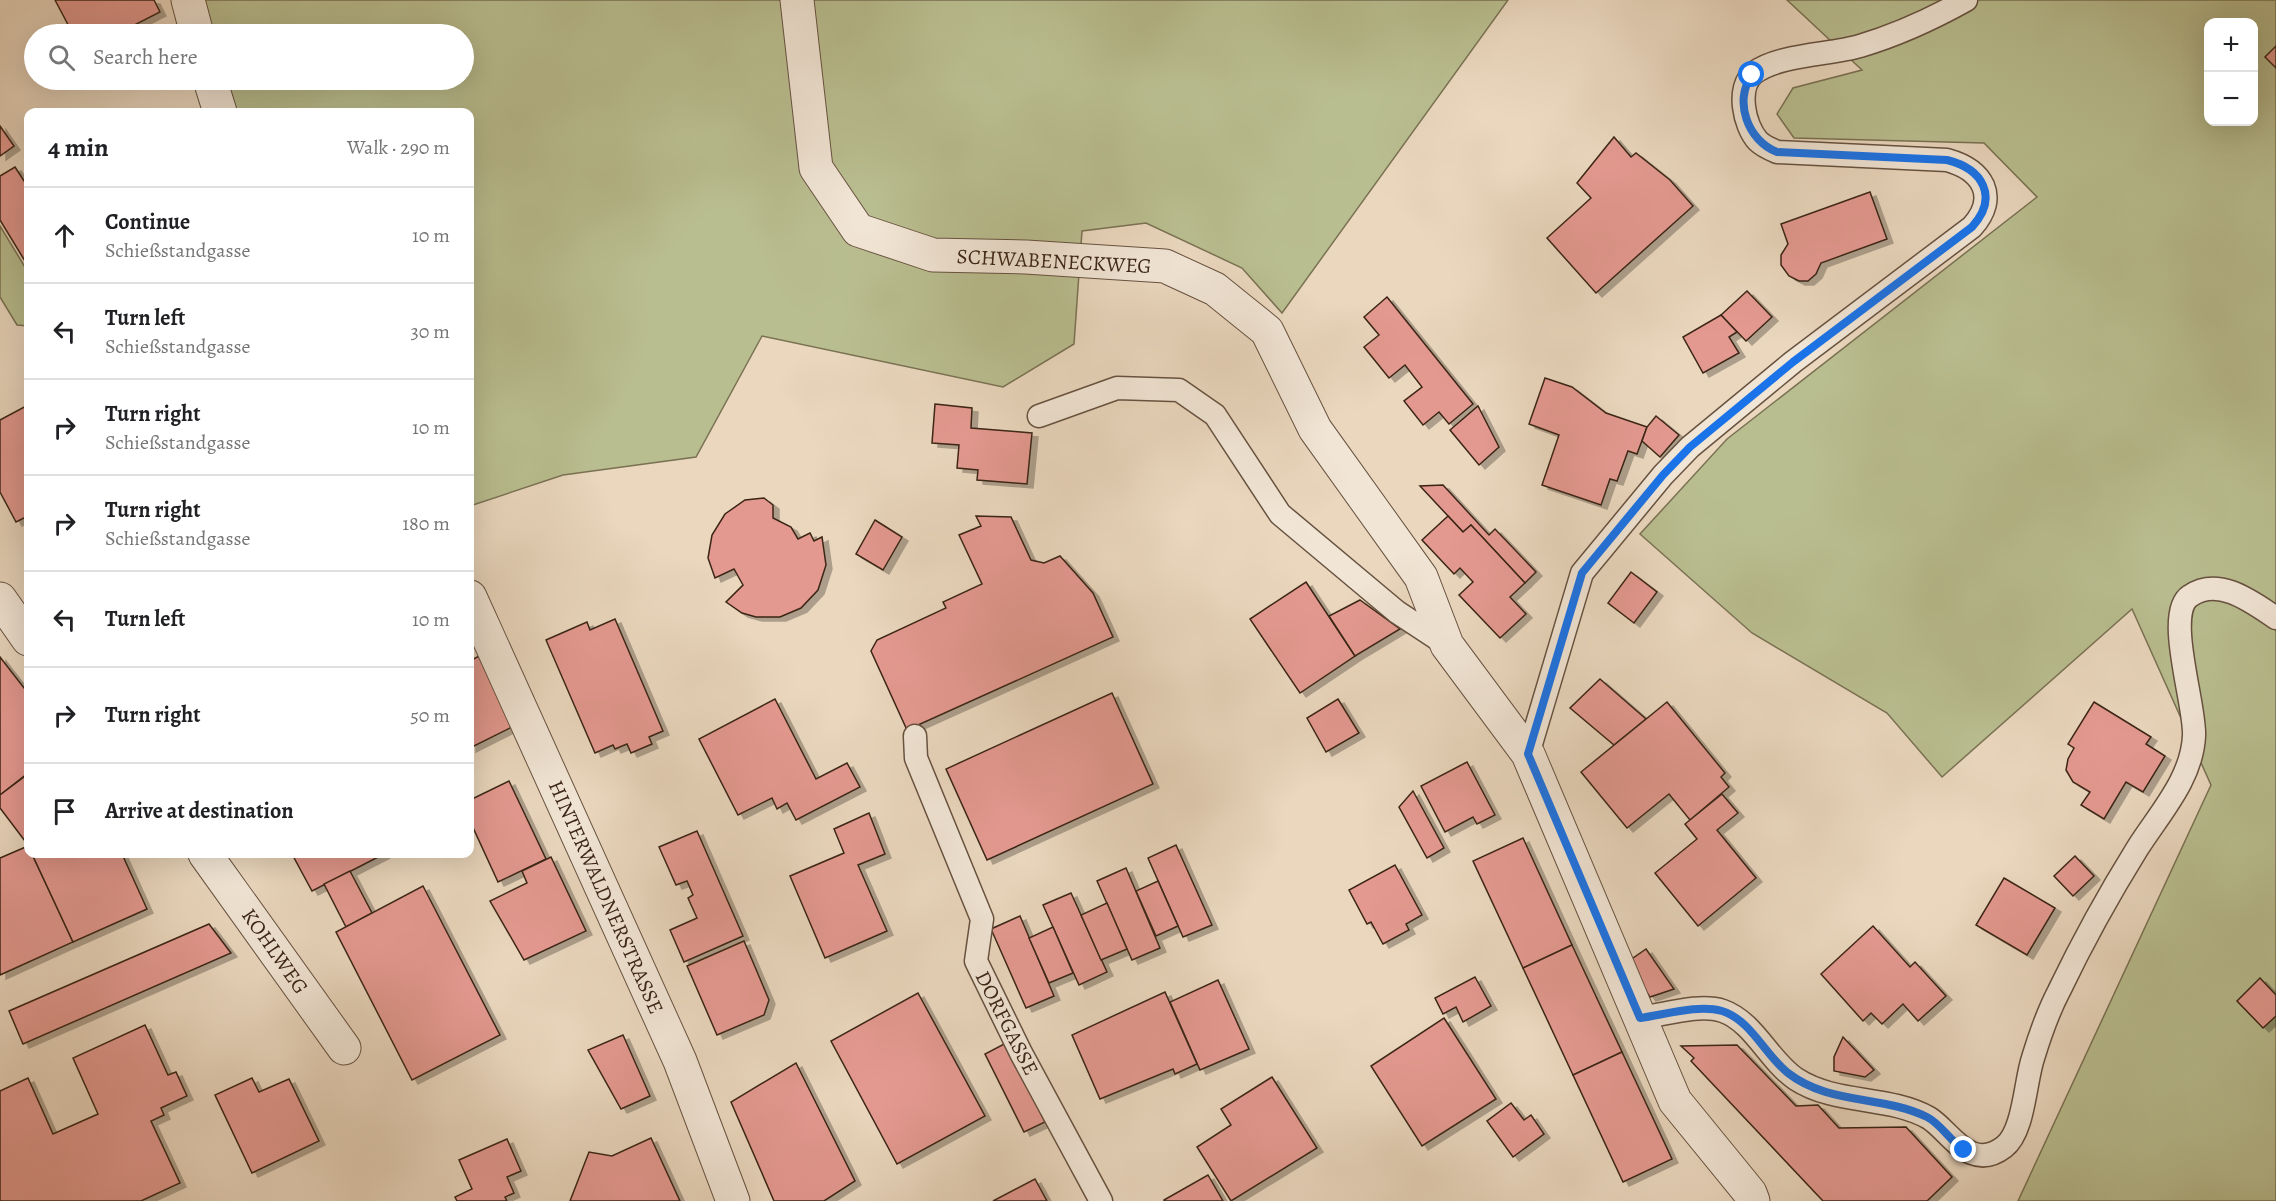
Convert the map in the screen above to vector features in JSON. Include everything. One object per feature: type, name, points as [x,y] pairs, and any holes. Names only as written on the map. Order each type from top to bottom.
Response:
[{"type":"street","points":[[188,0],[194,24]]},
{"type":"street","name":"SCHWABENECKWEG","points":[[797,0],[816,168],[858,230],[933,255],[1026,257],[1165,266],[1215,289],[1267,331],[1315,429],[1420,577],[1447,645],[1528,754],[1675,1101],[1750,1193],[1753,1201]]},
{"type":"street","points":[[213,90],[219,108]]},
{"type":"street","points":[[0,599],[24,633]]},
{"type":"street","name":"HINTERWALDNERSTRASSE","points":[[474,606],[681,1061],[733,1201]]},
{"type":"street","name":"KOHLWEG","points":[[209,858],[344,1048]]},
{"type":"lane","points":[[1528,754],[1582,573],[1656,483],[1690,447],[1720,422],[1793,362],[1972,227],[1984,210],[1986,190],[1981,181],[1957,162],[1940,159],[1777,152],[1767,148],[1758,141],[1747,120],[1746,83],[1752,75],[1774,64],[1868,43],[1914,26],[1965,0]]},
{"type":"lane","points":[[1039,416],[1117,388],[1179,390],[1215,415],[1280,514],[1397,612],[1447,645]]},
{"type":"lane","points":[[1640,1018],[1705,1009],[1724,1011],[1740,1021],[1777,1064],[1811,1088],[1907,1110],[1928,1118],[1964,1150],[1981,1153],[2001,1150],[2015,1134],[2032,1061],[2058,992],[2136,851],[2179,784],[2192,759],[2193,713],[2178,617],[2181,605],[2189,596],[2218,589],[2243,597],[2276,618]]},
{"type":"lane","name":"DORFGASSE","points":[[915,736],[916,758],[982,919],[976,961],[1021,1053],[1101,1201]]},
{"type":"green space","points":[[196,0],[1508,0],[1282,313],[1242,268],[1146,223],[1082,231],[1074,344],[1003,387],[762,336],[696,457],[563,475],[474,505],[474,108],[230,108],[224,90],[474,90],[474,24],[204,24]]},
{"type":"green space","points":[[1787,0],[2276,0],[2276,1201],[2018,1201],[2211,785],[2132,609],[1942,777],[1887,713],[1752,633],[1640,534],[1727,439],[2037,197],[1984,143],[1794,138],[1777,114],[1793,88],[1862,70]]},
{"type":"green space","points":[[0,226],[24,265],[24,326],[17,325],[0,297]]},
{"type":"building","points":[[55,0],[154,0],[160,12],[137,24],[68,24]]},
{"type":"building","points":[[2276,46],[2276,68],[2265,57]]},
{"type":"building","points":[[0,126],[14,146],[0,156]]},
{"type":"building","points":[[1614,137],[1631,157],[1636,153],[1670,180],[1693,206],[1596,293],[1547,238],[1591,198],[1577,183]]},
{"type":"building","points":[[15,167],[24,181],[24,259],[0,220],[0,176]]},
{"type":"building","points":[[1870,192],[1887,239],[1821,263],[1816,274],[1808,281],[1799,281],[1789,276],[1781,265],[1781,255],[1788,244],[1781,224]]},
{"type":"building","points":[[1747,291],[1772,317],[1746,341],[1721,315]]},
{"type":"building","points":[[1387,297],[1473,404],[1449,424],[1439,412],[1423,425],[1404,401],[1422,387],[1405,365],[1389,378],[1364,347],[1379,335],[1364,317]]},
{"type":"building","points":[[1721,315],[1737,332],[1729,337],[1739,353],[1703,373],[1683,337]]},
{"type":"building","points":[[1545,378],[1572,387],[1606,413],[1647,427],[1637,454],[1628,451],[1617,481],[1610,479],[1601,505],[1542,485],[1559,435],[1529,424]]},
{"type":"building","points":[[935,404],[972,408],[971,428],[1032,433],[1027,484],[977,480],[978,470],[957,468],[959,445],[932,443]]},
{"type":"building","points":[[1478,406],[1499,447],[1479,465],[1450,430]]},
{"type":"building","points":[[24,407],[24,518],[16,522],[0,492],[0,420]]},
{"type":"building","points":[[1656,416],[1679,435],[1660,457],[1642,441],[1647,427]]},
{"type":"building","points":[[1443,485],[1489,535],[1495,529],[1536,572],[1525,583],[1471,525],[1463,532],[1420,486]]},
{"type":"building","points":[[764,498],[773,505],[773,518],[791,527],[798,539],[810,533],[814,541],[822,537],[826,565],[818,590],[801,608],[780,617],[756,617],[742,613],[726,602],[743,585],[734,569],[715,578],[708,558],[712,535],[725,514],[745,500]]},
{"type":"building","points":[[976,516],[1011,517],[1031,560],[1044,563],[1060,556],[1093,593],[1113,637],[907,730],[871,651],[877,640],[946,608],[943,602],[982,584],[959,535],[981,526]]},
{"type":"building","points":[[1448,516],[1463,532],[1471,525],[1525,583],[1510,597],[1526,614],[1500,638],[1459,595],[1473,582],[1460,568],[1454,574],[1422,540]]},
{"type":"building","points":[[875,520],[902,537],[883,570],[856,554]]},
{"type":"building","points":[[1631,572],[1657,592],[1634,623],[1608,603]]},
{"type":"building","points":[[1306,582],[1355,656],[1300,693],[1250,619]]},
{"type":"building","points":[[1360,600],[1400,629],[1355,656],[1329,616]]},
{"type":"building","points":[[615,619],[663,731],[649,737],[652,744],[631,753],[627,744],[615,749],[613,745],[595,753],[546,640],[587,622],[590,630]]},
{"type":"building","points":[[479,656],[514,726],[474,746],[474,659]]},
{"type":"building","points":[[0,657],[24,688],[24,776],[0,795]]},
{"type":"building","points":[[1600,679],[1646,719],[1614,745],[1570,708]]},
{"type":"building","points":[[1112,693],[1153,784],[987,860],[946,769]]},
{"type":"building","points":[[775,699],[816,779],[847,763],[860,787],[796,820],[787,803],[777,809],[772,798],[738,815],[699,739]]},
{"type":"building","points":[[1338,699],[1359,733],[1326,752],[1307,718]]},
{"type":"building","points":[[1667,702],[1725,773],[1721,777],[1729,787],[1690,820],[1669,794],[1627,828],[1581,772]]},
{"type":"building","points":[[2094,702],[2151,737],[2146,744],[2165,756],[2143,792],[2126,782],[2104,819],[2081,805],[2090,792],[2073,782],[2066,770],[2068,759],[2074,748],[2068,744]]},
{"type":"building","points":[[1467,762],[1495,815],[1477,824],[1473,817],[1445,832],[1421,786]]},
{"type":"building","points":[[24,777],[24,840],[0,808],[0,795]]},
{"type":"building","points":[[509,781],[546,859],[498,882],[474,830],[474,798]]},
{"type":"building","points":[[1413,791],[1444,848],[1427,858],[1399,807]]},
{"type":"building","points":[[1722,794],[1738,813],[1717,830],[1756,878],[1698,926],[1655,873],[1697,839],[1685,824]]},
{"type":"building","points":[[869,813],[885,854],[858,865],[887,931],[825,958],[790,876],[844,853],[834,829]]},
{"type":"building","points":[[697,831],[743,936],[684,962],[670,930],[697,918],[688,898],[693,895],[687,881],[676,885],[659,847]]},
{"type":"building","points":[[1523,838],[1572,945],[1523,968],[1473,861]]},
{"type":"building","points":[[1176,845],[1212,925],[1183,937],[1148,858]]},
{"type":"building","points":[[24,848],[24,858],[34,858],[73,942],[0,975],[0,858]]},
{"type":"building","points":[[2075,856],[2094,876],[2073,896],[2054,876]]},
{"type":"building","points":[[551,857],[586,931],[524,960],[490,901],[527,883],[522,871]]},
{"type":"building","points":[[34,858],[124,858],[147,909],[73,942]]},
{"type":"building","points":[[294,858],[376,858],[312,891]]},
{"type":"building","points":[[1395,865],[1422,915],[1406,924],[1409,930],[1383,944],[1371,922],[1367,924],[1349,890]]},
{"type":"building","points":[[1126,868],[1160,948],[1132,960],[1097,881]]},
{"type":"building","points":[[350,871],[372,913],[346,927],[324,884]]},
{"type":"building","points":[[2004,878],[2055,908],[2027,955],[1976,925]]},
{"type":"building","points":[[1158,881],[1178,926],[1156,936],[1136,891]]},
{"type":"building","points":[[423,886],[500,1035],[412,1080],[336,932]]},
{"type":"building","points":[[1071,893],[1107,972],[1079,985],[1043,905]]},
{"type":"building","points":[[1107,903],[1127,949],[1101,960],[1081,915]]},
{"type":"building","points":[[1020,916],[1054,996],[1026,1008],[991,929]]},
{"type":"building","points":[[209,924],[231,953],[23,1044],[9,1011]]},
{"type":"building","points":[[1873,926],[1910,967],[1915,962],[1946,996],[1918,1021],[1903,1004],[1882,1024],[1871,1013],[1863,1021],[1821,974]]},
{"type":"building","points":[[1053,927],[1073,973],[1049,983],[1029,938]]},
{"type":"building","points":[[744,941],[769,1000],[764,1015],[717,1035],[687,966]]},
{"type":"building","points":[[1572,945],[1622,1052],[1573,1075],[1523,968]]},
{"type":"building","points":[[1646,949],[1674,989],[1650,997],[1626,963]]},
{"type":"building","points":[[1475,977],[1491,1006],[1463,1022],[1456,1007],[1443,1014],[1435,998]]},
{"type":"building","points":[[2260,978],[2276,995],[2276,1016],[2263,1028],[2237,1001]]},
{"type":"building","points":[[1218,980],[1249,1049],[1200,1070],[1170,1002]]},
{"type":"building","points":[[1165,992],[1197,1064],[1175,1074],[1173,1069],[1100,1099],[1072,1035]]},
{"type":"building","points":[[918,993],[985,1116],[897,1164],[831,1041]]},
{"type":"building","points":[[1444,1018],[1496,1099],[1422,1146],[1371,1066]]},
{"type":"building","points":[[145,1025],[168,1075],[176,1072],[187,1096],[161,1108],[164,1115],[151,1121],[180,1183],[141,1201],[0,1201],[0,1091],[28,1078],[53,1134],[98,1114],[73,1058]]},
{"type":"building","points":[[623,1035],[650,1096],[621,1109],[588,1050]]},
{"type":"building","points":[[1843,1037],[1874,1070],[1865,1077],[1834,1071],[1834,1057]]},
{"type":"building","points":[[1006,1043],[1045,1122],[1024,1132],[985,1054]]},
{"type":"building","points":[[1737,1045],[1796,1106],[1818,1105],[1839,1128],[1906,1127],[1952,1177],[1927,1201],[1823,1201],[1691,1061],[1694,1058],[1681,1046]]},
{"type":"building","points":[[1622,1052],[1672,1159],[1623,1182],[1573,1075]]},
{"type":"building","points":[[796,1063],[855,1181],[824,1201],[774,1201],[731,1102]]},
{"type":"building","points":[[1272,1077],[1317,1148],[1231,1201],[1197,1147],[1231,1125],[1221,1109]]},
{"type":"building","points":[[252,1078],[259,1092],[289,1079],[319,1141],[252,1173],[215,1095]]},
{"type":"building","points":[[1511,1103],[1524,1120],[1531,1115],[1544,1134],[1513,1157],[1487,1121]]},
{"type":"building","points":[[651,1138],[680,1201],[570,1201],[589,1152],[612,1156]]},
{"type":"building","points":[[507,1139],[521,1171],[507,1177],[514,1193],[505,1197],[507,1201],[457,1201],[455,1197],[472,1189],[459,1160]]},
{"type":"building","points":[[1208,1175],[1223,1201],[1164,1201],[1164,1200]]},
{"type":"building","points":[[1035,1179],[1047,1201],[993,1201]]},
{"type":"route","points":[[1752,75],[1746,83],[1744,106],[1752,132],[1767,148],[1777,152],[1957,162],[1981,181],[1986,190],[1984,210],[1972,227],[1793,362],[1690,447],[1663,475],[1582,573],[1528,754],[1640,1018],[1705,1009],[1724,1011],[1740,1021],[1777,1064],[1811,1088],[1907,1110],[1928,1118],[1950,1140],[1964,1150]]}]
